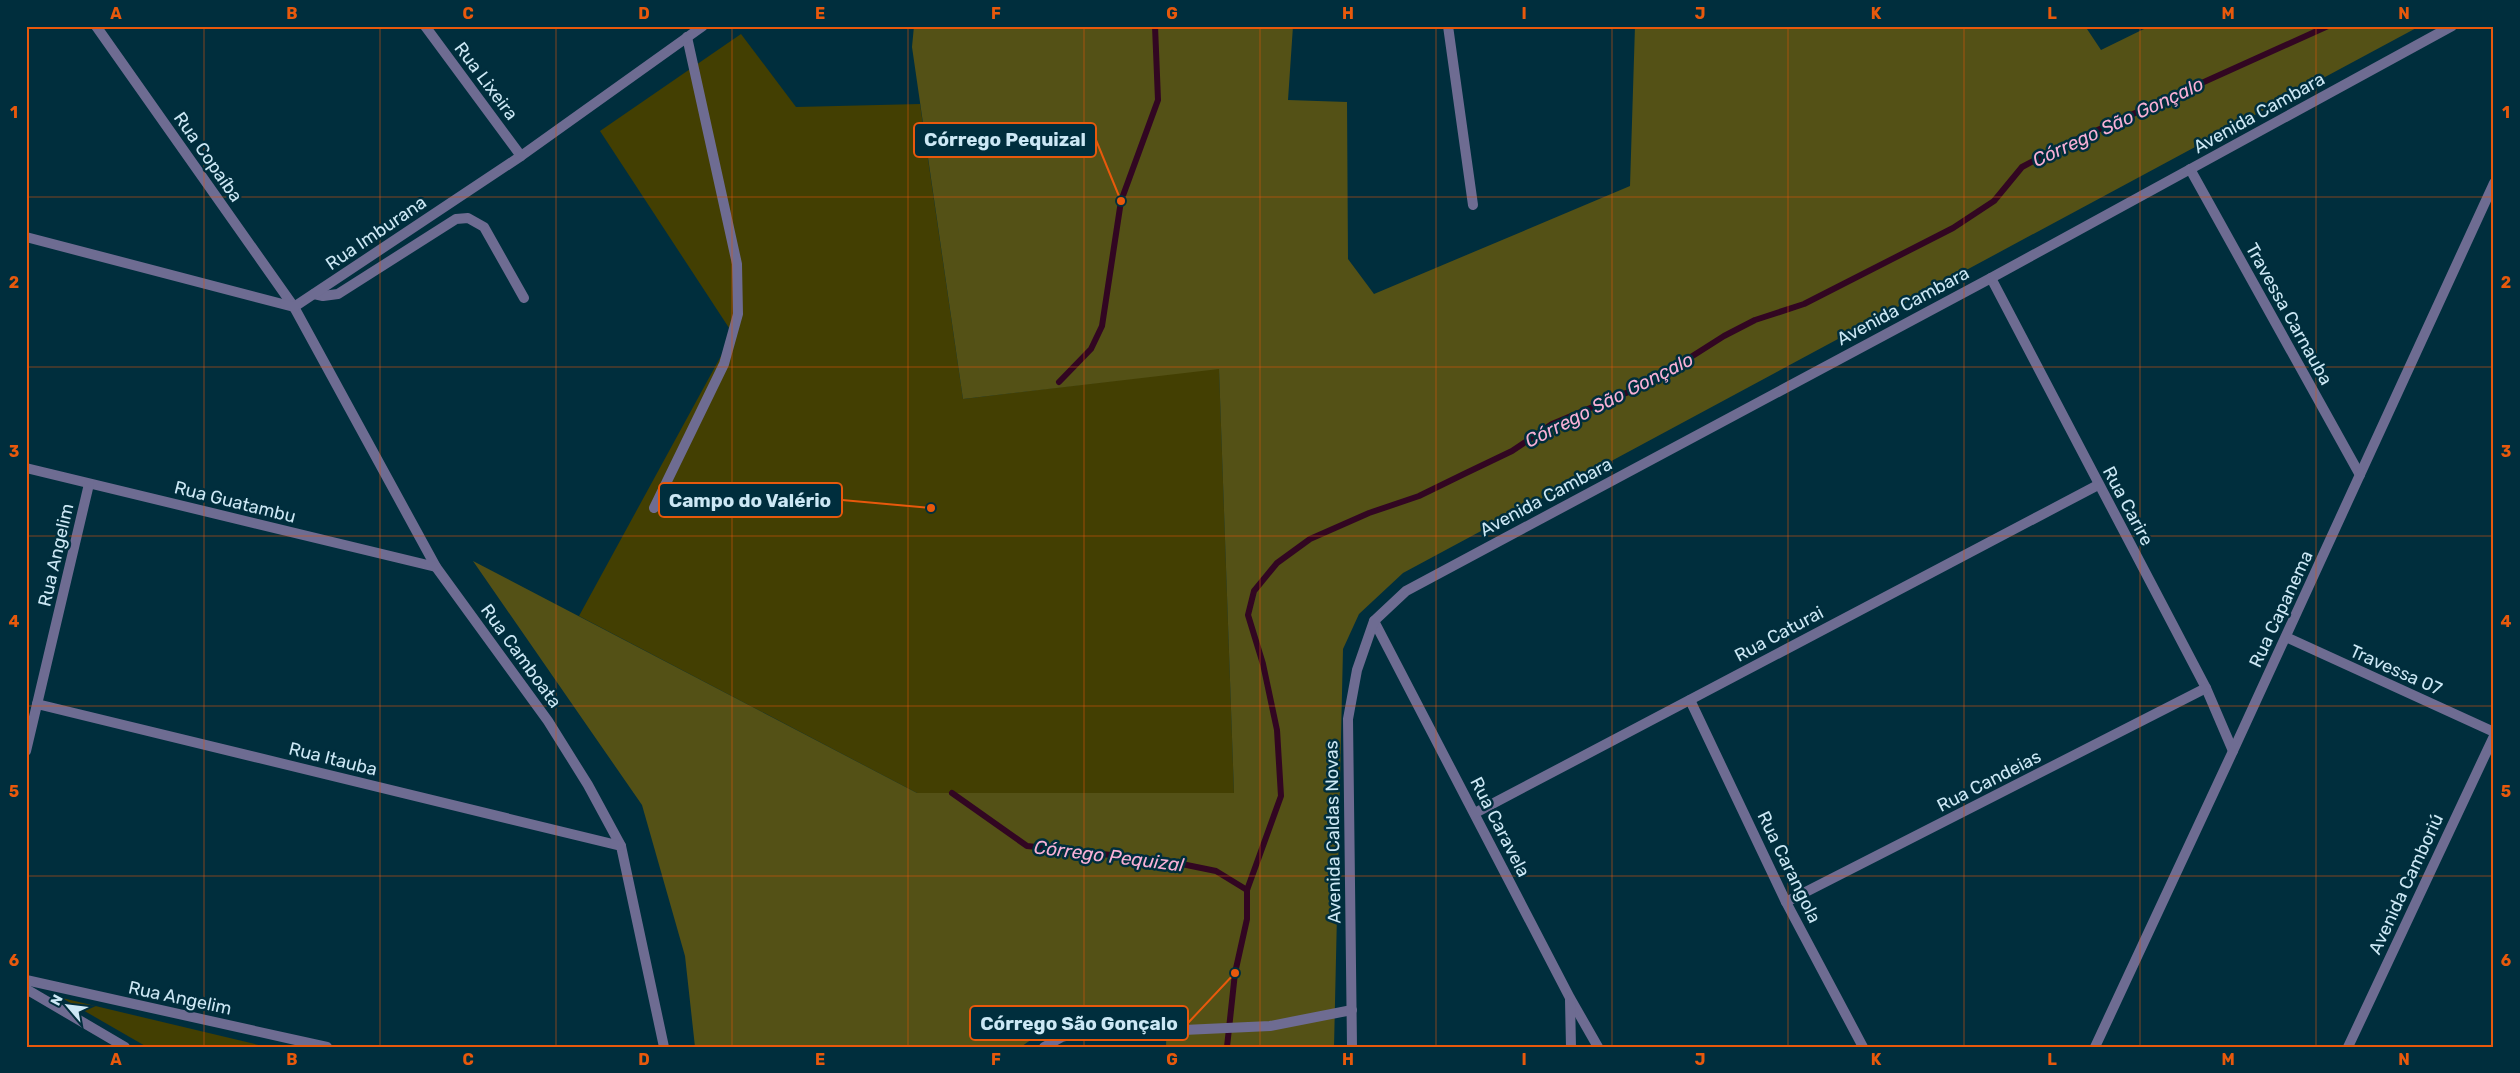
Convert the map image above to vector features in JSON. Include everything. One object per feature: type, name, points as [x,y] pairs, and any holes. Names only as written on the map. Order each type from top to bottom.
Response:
[{"type":"street","name":"Rua Copaíba","points":[[96,26],[294,307]]},
{"type":"street","name":"Rua Lixeira","points":[[425,26],[521,156]]},
{"type":"street","name":"Rua Imburana","points":[[294,307],[521,156],[703,26]]},
{"type":"street","points":[[1448,26],[1473,205]]},
{"type":"street","name":"Avenida Cambara","points":[[1374,621],[1406,591],[1991,278],[2452,26]]},
{"type":"street","points":[[654,508],[724,364],[738,314],[737,264],[687,37]]},
{"type":"street","name":"Travessa Carnauba","points":[[2190,169],[2360,475]]},
{"type":"street","name":"Rua Capanema","points":[[2095,1047],[2234,751],[2494,183]]},
{"type":"street","points":[[314,294],[338,294],[456,219],[468,218],[484,227],[524,298]]},
{"type":"street","points":[[26,236],[294,307]]},
{"type":"street","name":"Rua Carire","points":[[1991,278],[2206,688],[2234,751]]},
{"type":"street","name":"Rua Camboata","points":[[294,307],[436,567],[548,721],[588,785],[621,846],[664,1047]]},
{"type":"street","name":"Rua Guatambu","points":[[26,468],[436,567]]},
{"type":"street","name":"Rua Angelim","points":[[26,751],[89,484]]},
{"type":"street","name":"Rua Caturai","points":[[1474,813],[2098,485]]},
{"type":"street","name":"Rua Caravela","points":[[1374,621],[1570,998],[1598,1047]]},
{"type":"street","name":"Avenida Caldas Novas","points":[[1352,1047],[1348,719],[1357,670],[1374,621]]},
{"type":"street","name":"Travessa 07","points":[[2286,637],[2494,732]]},
{"type":"street","name":"Rua Candeias","points":[[1786,902],[2206,688]]},
{"type":"street","name":"Rua Carangola","points":[[1690,700],[1786,902],[1863,1047]]},
{"type":"street","name":"Rua Itauba","points":[[37,704],[621,846]]},
{"type":"street","name":"Avenida Camboriú","points":[[2348,1047],[2494,736]]},
{"type":"street","name":"Rua Angelim","points":[[26,980],[327,1047]]},
{"type":"street","points":[[26,989],[125,1047]]},
{"type":"street","points":[[1570,998],[1571,1047]]},
{"type":"street","points":[[1044,1047],[1062,1037],[1102,1026],[1162,1030],[1270,1026],[1352,1010]]},
{"type":"shaded area","points":[[914,26],[1293,26],[1288,100],[1347,102],[1348,259],[1374,294],[1630,186],[1635,26],[2085,26],[2101,50],[2150,26],[2420,26],[1403,573],[1359,614],[1343,649],[1334,1047],[1166,1047],[1167,1014],[1110,1017],[1072,1023],[1037,1036],[1021,1047],[695,1047],[685,956],[642,805],[473,561],[917,793],[1234,793],[1219,369],[963,399],[912,47]]},
{"type":"shaded area","points":[[741,34],[796,107],[920,104],[963,399],[1219,368],[1234,793],[917,793],[579,616],[733,334],[600,131]]},
{"type":"shaded area","points":[[62,998],[267,1047],[147,1047]]},
{"type":"waterway","name":"Córrego Pequizal","points":[[1059,382],[1091,349],[1102,326],[1121,201],[1158,100],[1155,26]]},
{"type":"waterway","name":"Córrego São Gonçalo","points":[[1227,1047],[1235,973],[1247,919],[1247,890],[1281,796],[1277,730],[1263,664],[1248,615],[1254,591],[1277,563],[1310,539],[1369,513],[1419,496],[1512,451],[1552,424],[1650,383],[1724,336],[1755,320],[1804,304],[1953,228],[1994,201],[2022,167],[2060,147],[2328,26]]},
{"type":"waterway","name":"Córrego Pequizal","points":[[952,793],[1027,846],[1167,861],[1216,871],[1247,890]]},
{"type":"place","name":"Córrego Pequizal","points":[[1121,201]]},
{"type":"place","name":"Campo do Valério","points":[[931,508]]},
{"type":"place","name":"Córrego São Gonçalo","points":[[1235,973]]}]
